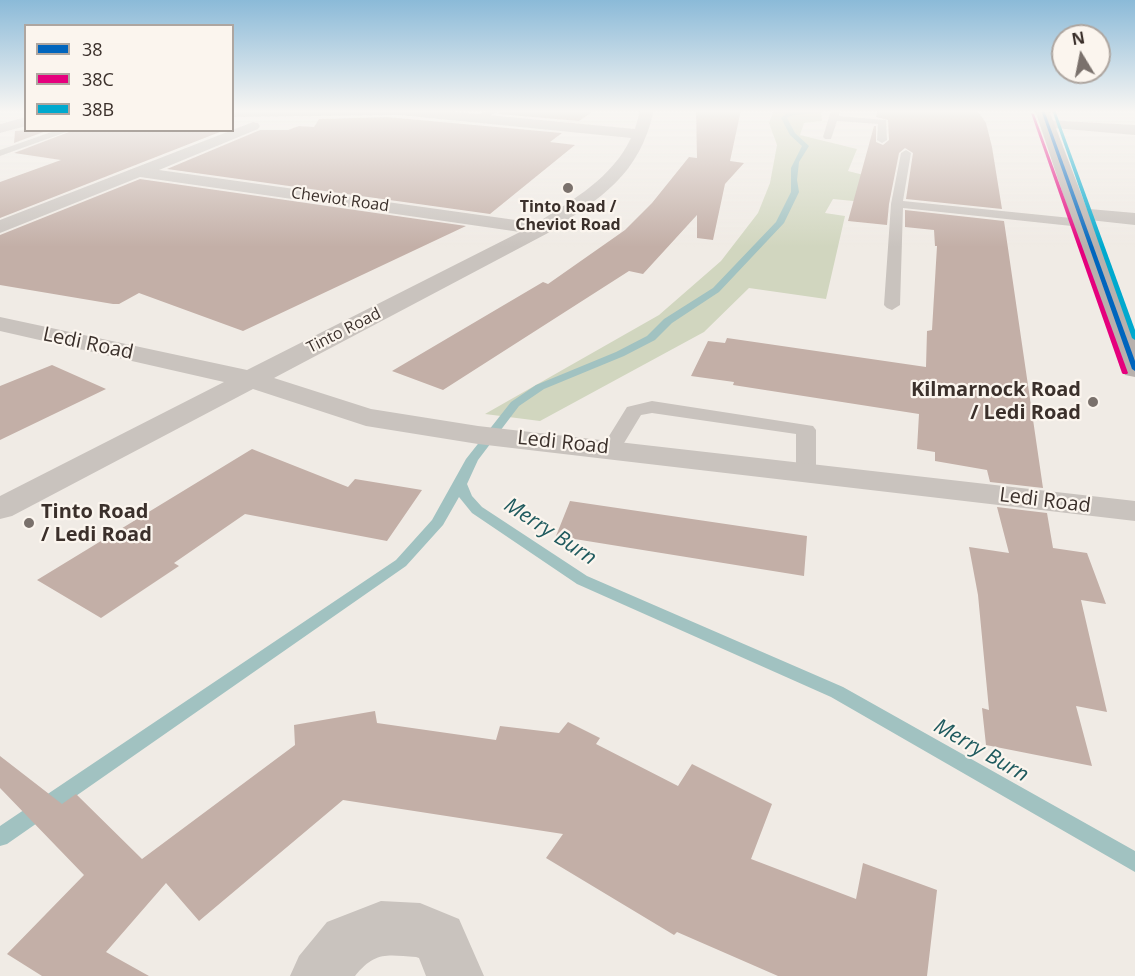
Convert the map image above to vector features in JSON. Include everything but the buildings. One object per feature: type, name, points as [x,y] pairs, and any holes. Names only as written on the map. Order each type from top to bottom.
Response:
[{"type":"main road","points":[[1058,156],[1135,369]]},
{"type":"street","points":[[0,227],[180,156]]},
{"type":"street","name":"Tinto Road","points":[[0,509],[541,229],[610,180],[631,156]]},
{"type":"street","name":"Cheviot Road","points":[[139,172],[541,229]]},
{"type":"street","points":[[1080,218],[1135,219]]},
{"type":"street","name":"Ledi Road","points":[[0,324],[249,380],[366,417],[478,435],[1135,511]]},
{"type":"street","points":[[319,976],[347,942],[381,928],[420,930],[439,939],[455,976]]},
{"type":"lane","points":[[892,305],[897,204],[906,156]]},
{"type":"lane","points":[[897,204],[1080,218]]},
{"type":"lane","points":[[611,449],[634,411],[652,406],[806,430],[807,473]]},
{"type":"green space","points":[[775,156],[854,156],[848,171],[888,181],[883,204],[833,199],[825,213],[845,216],[826,299],[749,288],[704,332],[540,421],[485,414],[659,315],[721,261],[758,213],[770,183]]},
{"type":"waterway","name":"Merry Burn","points":[[460,484],[472,459],[515,404],[540,387],[620,354],[651,338],[668,321],[716,290],[780,223],[795,192],[794,168],[800,156]]},
{"type":"waterway","points":[[0,837],[401,563],[438,522],[460,484]]},
{"type":"waterway","name":"Merry Burn","points":[[460,484],[466,497],[477,510],[582,580],[837,692],[1135,862]]},
{"type":"transit line","name":"38C","points":[[1047,156],[1125,373]]},
{"type":"transit line","name":"38","points":[[1058,156],[1135,369]]},
{"type":"transit line","name":"38B","points":[[1069,156],[1135,338]]},
{"type":"place","name":"Tinto Road / Cheviot Road","points":[[568,188]]},
{"type":"place","name":"Kilmarnock Road / Ledi Road","points":[[1093,402]]},
{"type":"place","name":"Tinto Road / Ledi Road","points":[[29,523]]}]
